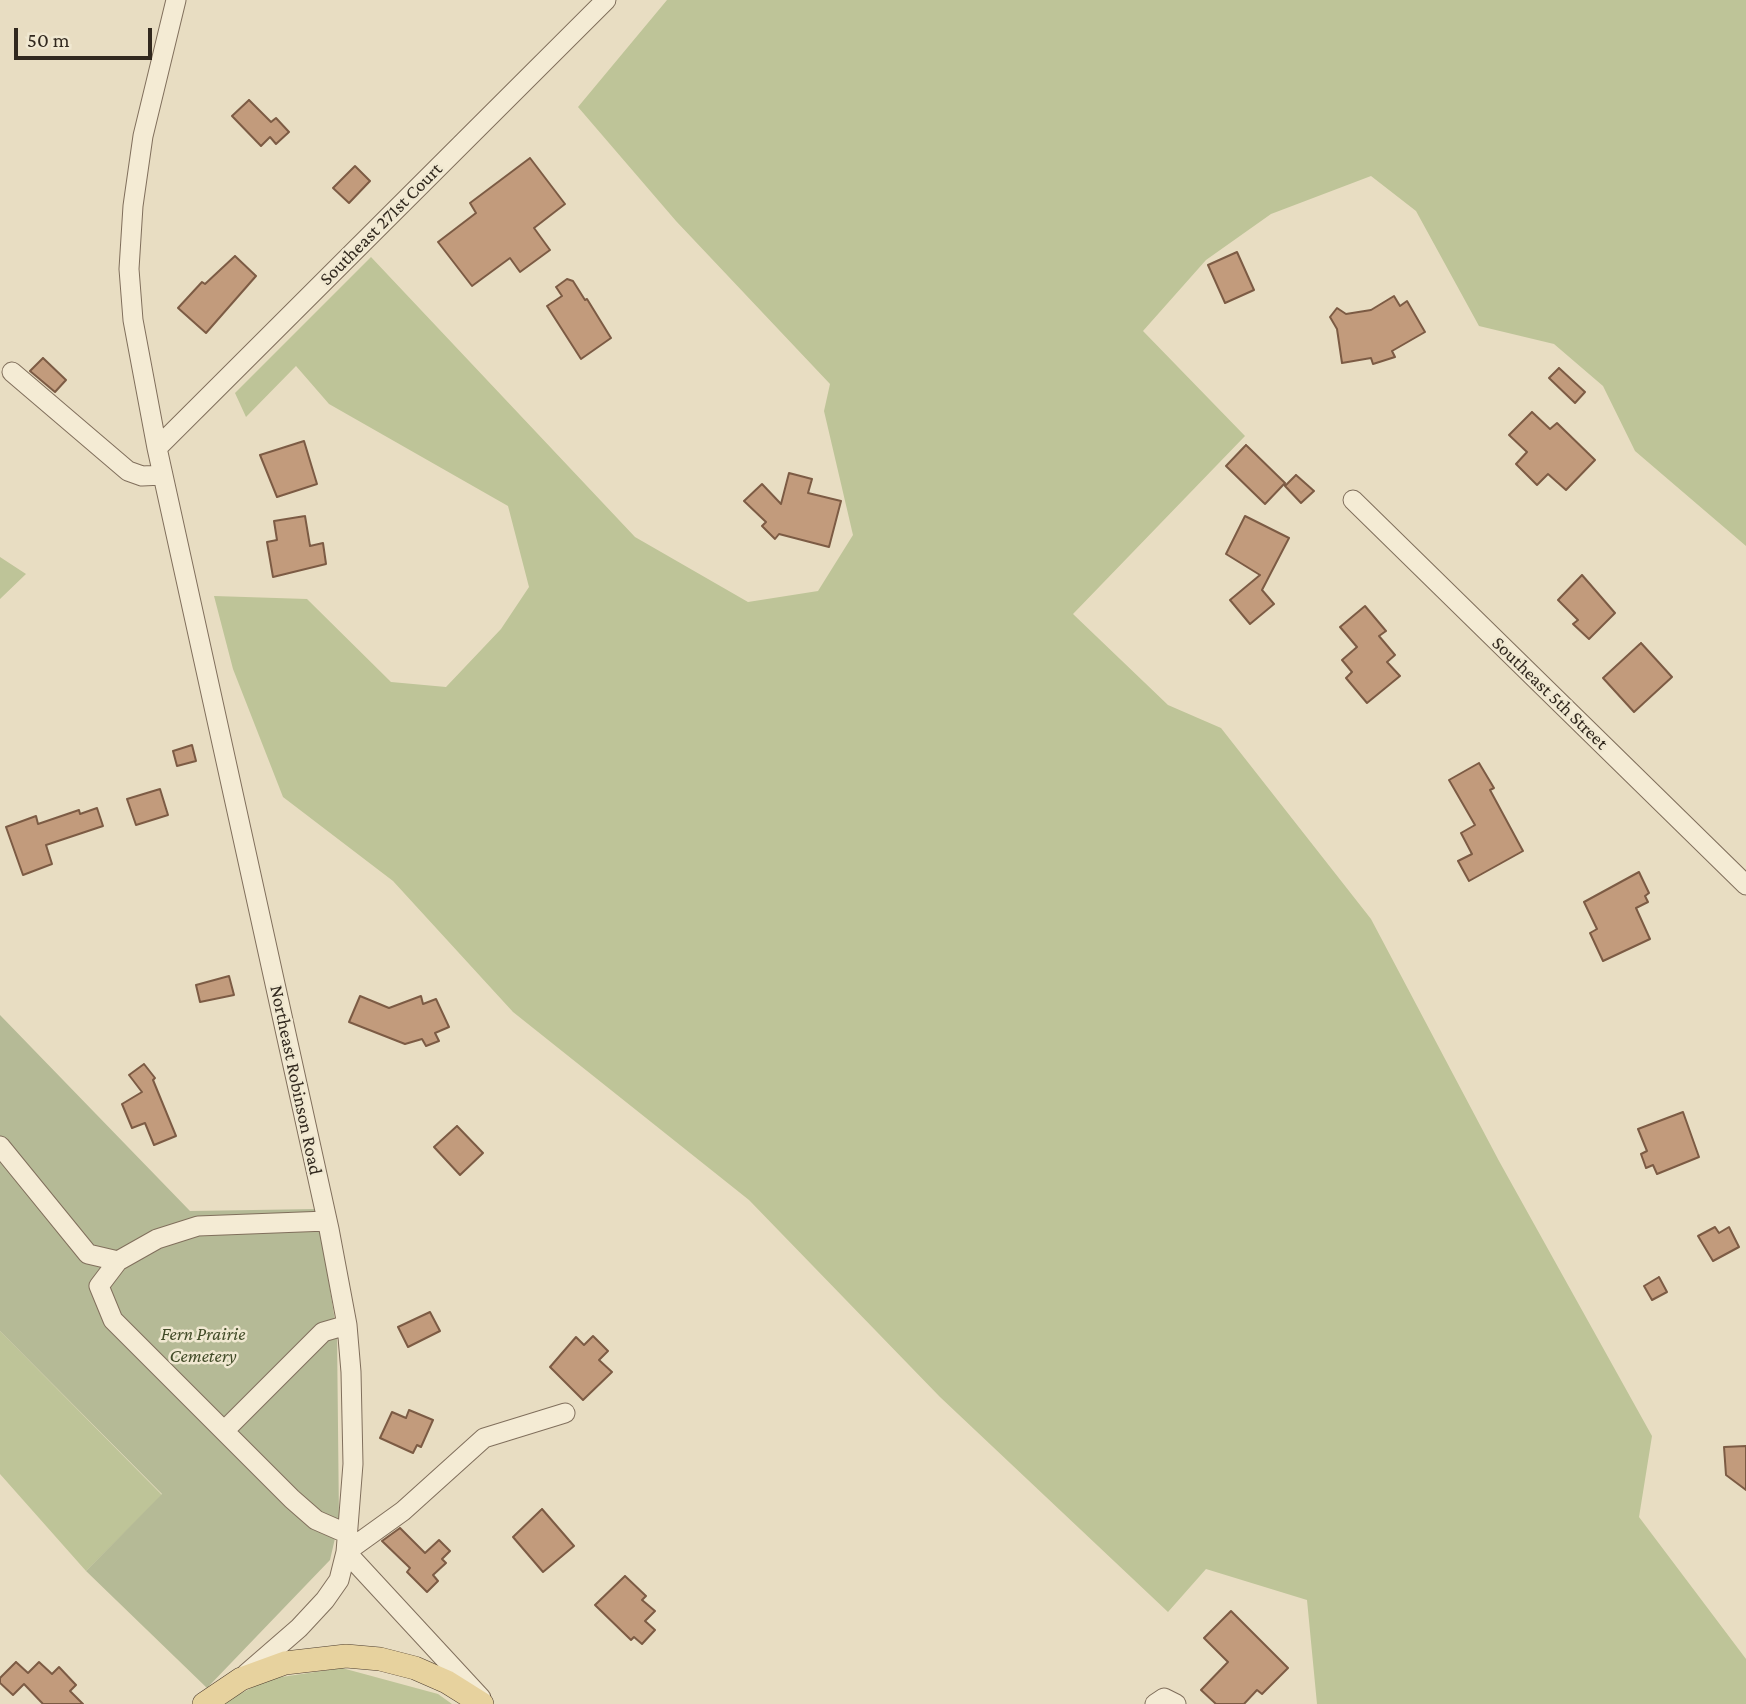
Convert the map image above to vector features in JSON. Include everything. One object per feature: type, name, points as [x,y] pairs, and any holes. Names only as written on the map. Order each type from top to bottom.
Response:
[{"type":"main road","points":[[204,1704],[241,1679],[302,1659],[346,1656],[440,1668],[484,1704]]},
{"type":"street","name":"Northeast Robinson Road","points":[[176,0],[143,136],[133,206],[129,270],[139,363],[327,1221],[347,1325],[353,1464],[347,1543],[339,1580],[326,1600],[241,1679]]},
{"type":"street","name":"Southeast 271st Court","points":[[157,448],[606,0]]},
{"type":"street","points":[[12,372],[128,471],[142,475],[163,475]]},
{"type":"street","name":"Southeast 5th Street","points":[[1353,500],[1746,885]]},
{"type":"street","points":[[0,1146],[88,1254],[113,1320],[316,1520],[347,1543],[440,1668]]},
{"type":"street","points":[[99,1286],[118,1261],[158,1239],[198,1226],[327,1221]]},
{"type":"street","points":[[88,1254],[118,1261]]},
{"type":"street","points":[[224,1431],[323,1332],[347,1325]]},
{"type":"street","points":[[347,1543],[402,1511],[484,1438],[565,1413]]},
{"type":"street","points":[[1155,1704],[1164,1698],[1176,1704]]},
{"type":"green space","points":[[667,0],[1746,0],[1746,546],[1635,451],[1603,386],[1554,344],[1479,326],[1416,211],[1371,176],[1271,214],[1206,260],[1143,331],[1245,436],[1073,614],[1168,705],[1221,728],[1371,919],[1499,1161],[1652,1436],[1639,1517],[1746,1659],[1746,1704],[1317,1704],[1307,1600],[1206,1569],[1168,1612],[940,1397],[749,1200],[513,1012],[393,881],[283,797],[233,669],[214,596],[307,599],[391,682],[446,687],[501,629],[529,587],[508,506],[329,404],[296,366],[246,417],[235,393],[371,257],[635,537],[748,602],[818,591],[853,535],[824,411],[830,384],[676,221],[578,107]]},
{"type":"green space","points":[[0,557],[26,574],[0,599]]},
{"type":"green space","name":"Fern Prairie Cemetery","points":[[0,1015],[190,1211],[317,1209],[337,1333],[339,1521],[330,1560],[207,1688],[86,1571],[162,1494],[0,1331]]},
{"type":"green space","points":[[0,1331],[162,1495],[86,1571],[0,1474]]},
{"type":"green space","points":[[342,1668],[438,1694],[452,1704],[221,1704],[268,1679]]},
{"type":"building","points":[[249,100],[271,122],[276,118],[289,132],[276,144],[270,137],[261,146],[232,116]]},
{"type":"building","points":[[530,158],[565,204],[534,228],[550,250],[520,272],[510,258],[472,286],[438,242],[476,213],[470,203]]},
{"type":"building","points":[[355,166],[370,181],[349,203],[333,188]]},
{"type":"building","points":[[1237,252],[1254,290],[1225,303],[1208,265]]},
{"type":"building","points":[[235,256],[256,276],[206,333],[178,308],[202,282],[205,284]]},
{"type":"building","points":[[567,279],[573,281],[585,300],[587,299],[611,338],[581,359],[547,306],[562,296],[556,287]]},
{"type":"building","points":[[1394,296],[1400,306],[1407,301],[1425,332],[1392,351],[1395,357],[1373,364],[1371,358],[1342,363],[1337,329],[1330,317],[1337,308],[1346,314],[1371,310]]},
{"type":"building","points":[[43,358],[66,380],[55,392],[30,371]]},
{"type":"building","points":[[1559,368],[1585,392],[1575,403],[1549,378]]},
{"type":"building","points":[[1532,412],[1550,429],[1557,423],[1595,460],[1566,490],[1548,474],[1537,485],[1516,464],[1527,452],[1509,435]]},
{"type":"building","points":[[304,441],[317,484],[277,497],[260,455]]},
{"type":"building","points":[[1246,445],[1285,483],[1265,504],[1226,466]]},
{"type":"building","points":[[789,473],[812,479],[808,493],[841,501],[829,547],[779,534],[775,539],[762,526],[766,522],[744,501],[762,484],[781,504]]},
{"type":"building","points":[[1296,475],[1314,491],[1301,503],[1285,486]]},
{"type":"building","points":[[305,516],[310,546],[323,543],[326,564],[273,577],[267,542],[277,540],[274,521]]},
{"type":"building","points":[[1245,516],[1289,538],[1262,590],[1274,604],[1250,624],[1230,600],[1260,575],[1226,554]]},
{"type":"building","points":[[1582,575],[1615,613],[1589,639],[1573,624],[1578,620],[1558,600]]},
{"type":"building","points":[[1365,606],[1386,631],[1379,636],[1395,655],[1387,662],[1400,676],[1367,703],[1346,678],[1352,672],[1342,660],[1357,647],[1340,627]]},
{"type":"building","points":[[1641,643],[1672,677],[1634,712],[1603,678]]},
{"type":"building","points":[[192,745],[196,761],[177,766],[173,751]]},
{"type":"building","points":[[1479,763],[1494,788],[1490,790],[1523,851],[1469,881],[1458,861],[1472,854],[1461,833],[1475,825],[1449,780]]},
{"type":"building","points":[[160,789],[168,815],[136,825],[127,799]]},
{"type":"building","points":[[97,808],[103,826],[46,845],[52,864],[23,875],[6,827],[36,816],[38,824],[79,810],[80,814]]},
{"type":"building","points":[[1639,872],[1649,893],[1645,896],[1648,902],[1636,908],[1650,939],[1603,961],[1590,933],[1597,929],[1584,902]]},
{"type":"building","points":[[229,976],[234,995],[200,1002],[196,985]]},
{"type":"building","points":[[360,996],[389,1008],[421,996],[423,1004],[436,999],[449,1027],[435,1033],[439,1041],[426,1046],[422,1039],[405,1044],[349,1022]]},
{"type":"building","points":[[144,1064],[155,1078],[153,1080],[176,1136],[154,1145],[145,1123],[132,1128],[122,1104],[142,1092],[129,1075]]},
{"type":"building","points":[[1683,1112],[1699,1157],[1657,1174],[1653,1165],[1646,1168],[1641,1154],[1647,1151],[1638,1129]]},
{"type":"building","points":[[457,1126],[483,1153],[460,1175],[434,1147]]},
{"type":"building","points":[[1715,1227],[1719,1233],[1729,1227],[1739,1247],[1713,1261],[1698,1236]]},
{"type":"building","points":[[1659,1277],[1667,1292],[1652,1300],[1644,1286]]},
{"type":"building","points":[[430,1312],[440,1331],[408,1347],[398,1327]]},
{"type":"building","points":[[593,1336],[608,1351],[599,1360],[612,1372],[583,1400],[550,1367],[576,1337],[584,1345]]},
{"type":"building","points":[[409,1410],[433,1420],[421,1447],[417,1445],[413,1453],[380,1438],[392,1412],[406,1418]]},
{"type":"building","points":[[1746,1446],[1746,1490],[1726,1475],[1724,1447]]},
{"type":"building","points":[[542,1509],[574,1546],[543,1572],[513,1537]]},
{"type":"building","points":[[400,1528],[425,1553],[439,1540],[450,1551],[442,1559],[446,1563],[433,1575],[438,1581],[427,1592],[407,1572],[410,1568],[382,1541]]},
{"type":"building","points":[[625,1576],[646,1596],[642,1600],[655,1611],[645,1621],[655,1630],[642,1644],[634,1637],[631,1640],[595,1605]]},
{"type":"building","points":[[1231,1611],[1288,1668],[1262,1694],[1257,1690],[1244,1704],[1216,1704],[1201,1690],[1228,1662],[1204,1638]]},
{"type":"building","points":[[16,1662],[28,1673],[39,1662],[52,1674],[59,1667],[76,1685],[70,1691],[83,1704],[43,1704],[24,1684],[13,1695],[0,1683],[0,1678]]}]
